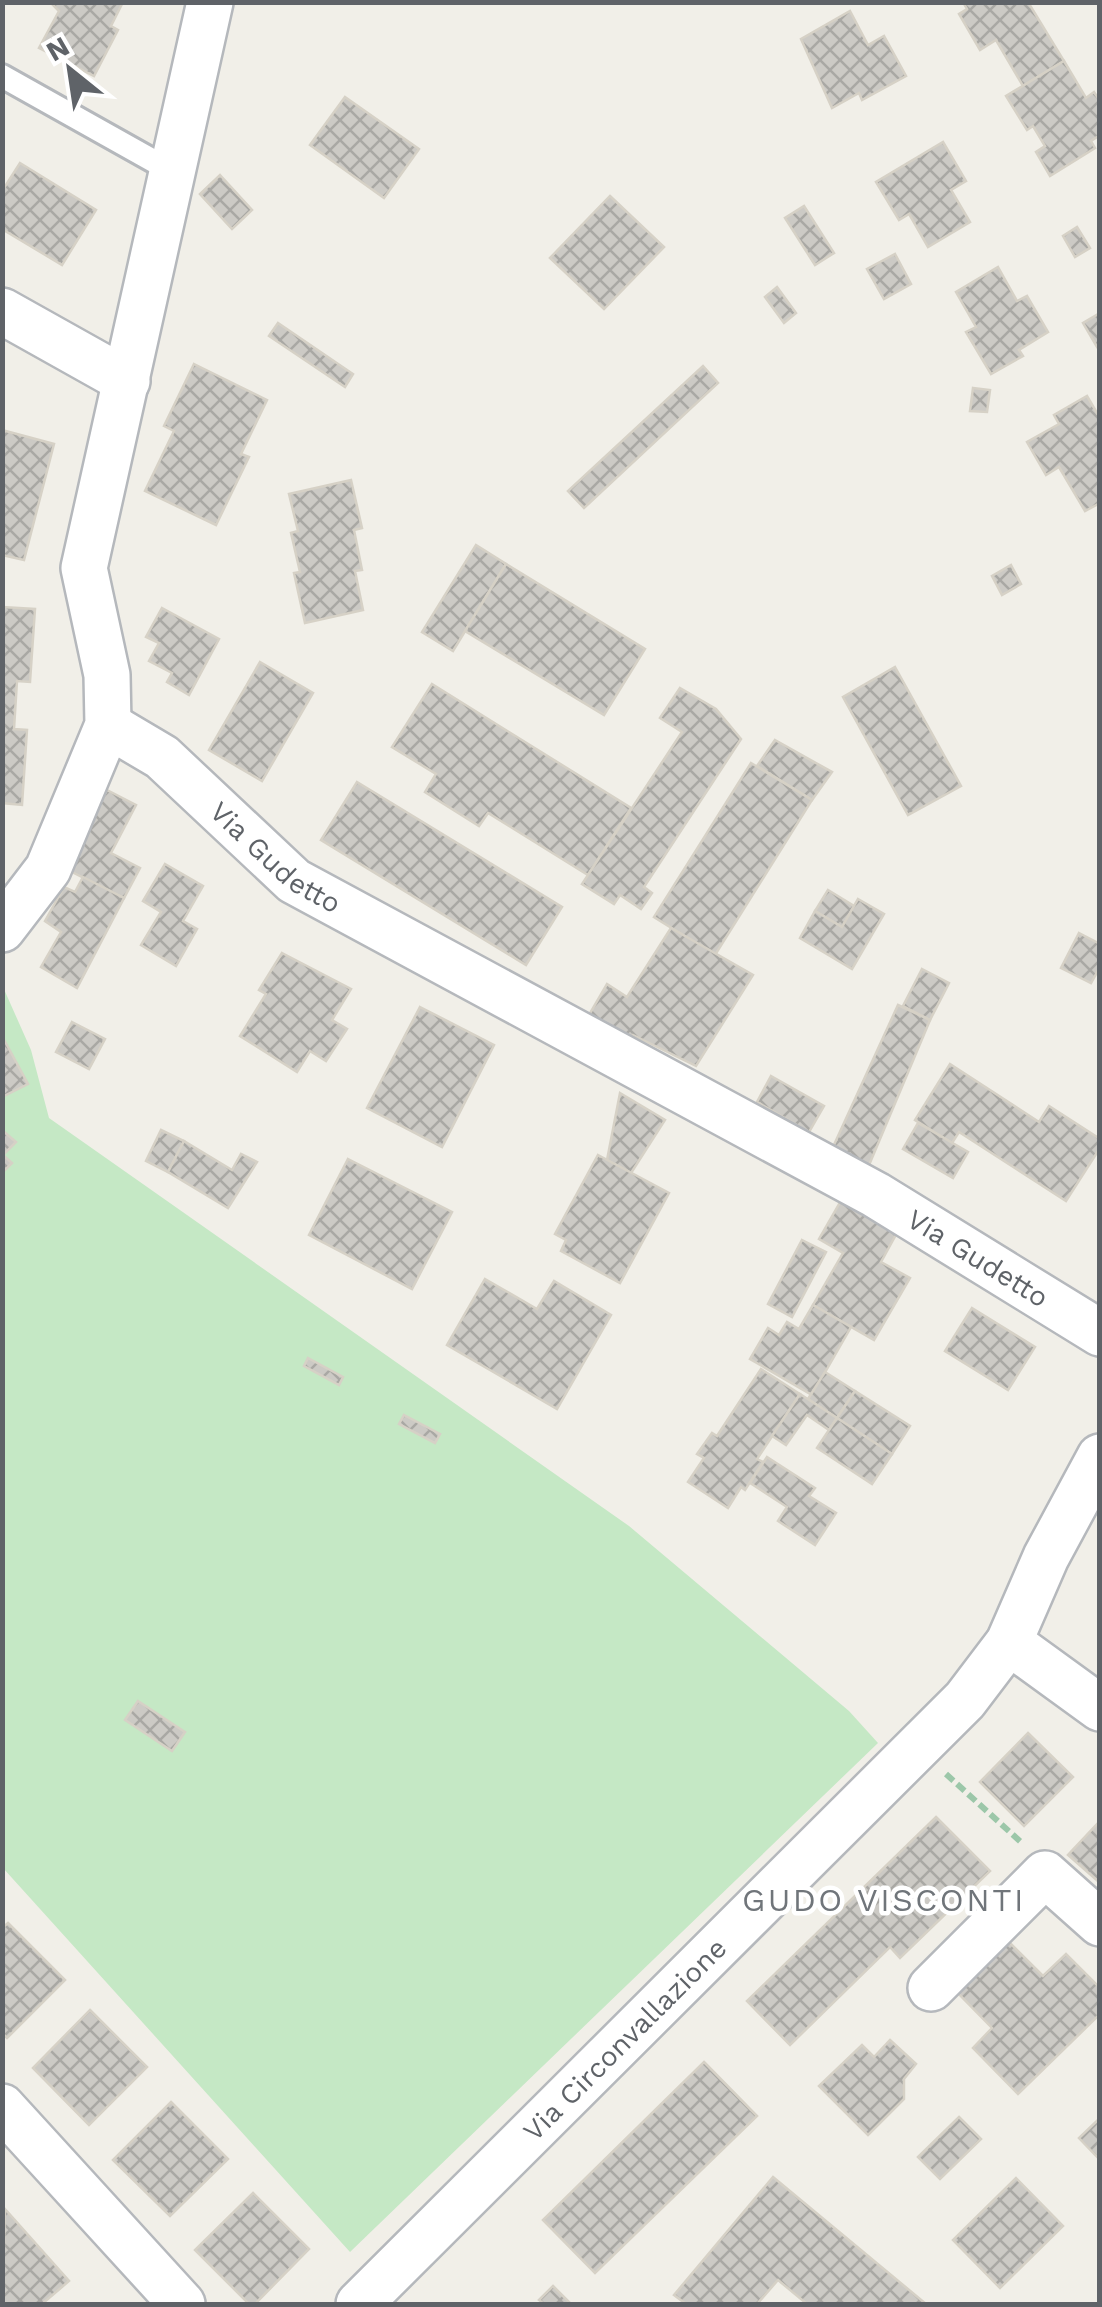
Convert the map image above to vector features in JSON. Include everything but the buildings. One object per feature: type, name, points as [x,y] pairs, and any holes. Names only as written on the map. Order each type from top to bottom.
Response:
[{"type":"street","points":[[9,907],[48,870],[108,725],[107,674],[84,568],[175,174],[210,2]]},
{"type":"street","points":[[2,311],[127,381]]},
{"type":"street","name":"Via Gudetto","points":[[108,725],[162,757],[294,881],[876,1195],[1100,1333]]},
{"type":"street","name":"Via Circonvallazione","points":[[359,2304],[965,1700],[1009,1642],[1046,1557],[1100,1457]]},
{"type":"street","points":[[1009,1642],[1100,1708]]},
{"type":"street","points":[[932,1988],[1046,1874],[1100,1923]]},
{"type":"street","points":[[8,2124],[182,2304]]},
{"type":"lane","points":[[2,76],[175,174]]},
{"type":"path","points":[[937,1765],[1039,1859],[1046,1874]]},
{"type":"green space","points":[[3,987],[31,1050],[49,1118],[629,1526],[849,1711],[878,1743],[350,2252],[3,1868]]},
{"type":"district","name":"GUDO VISCONTI","points":[[884,1900]]}]
